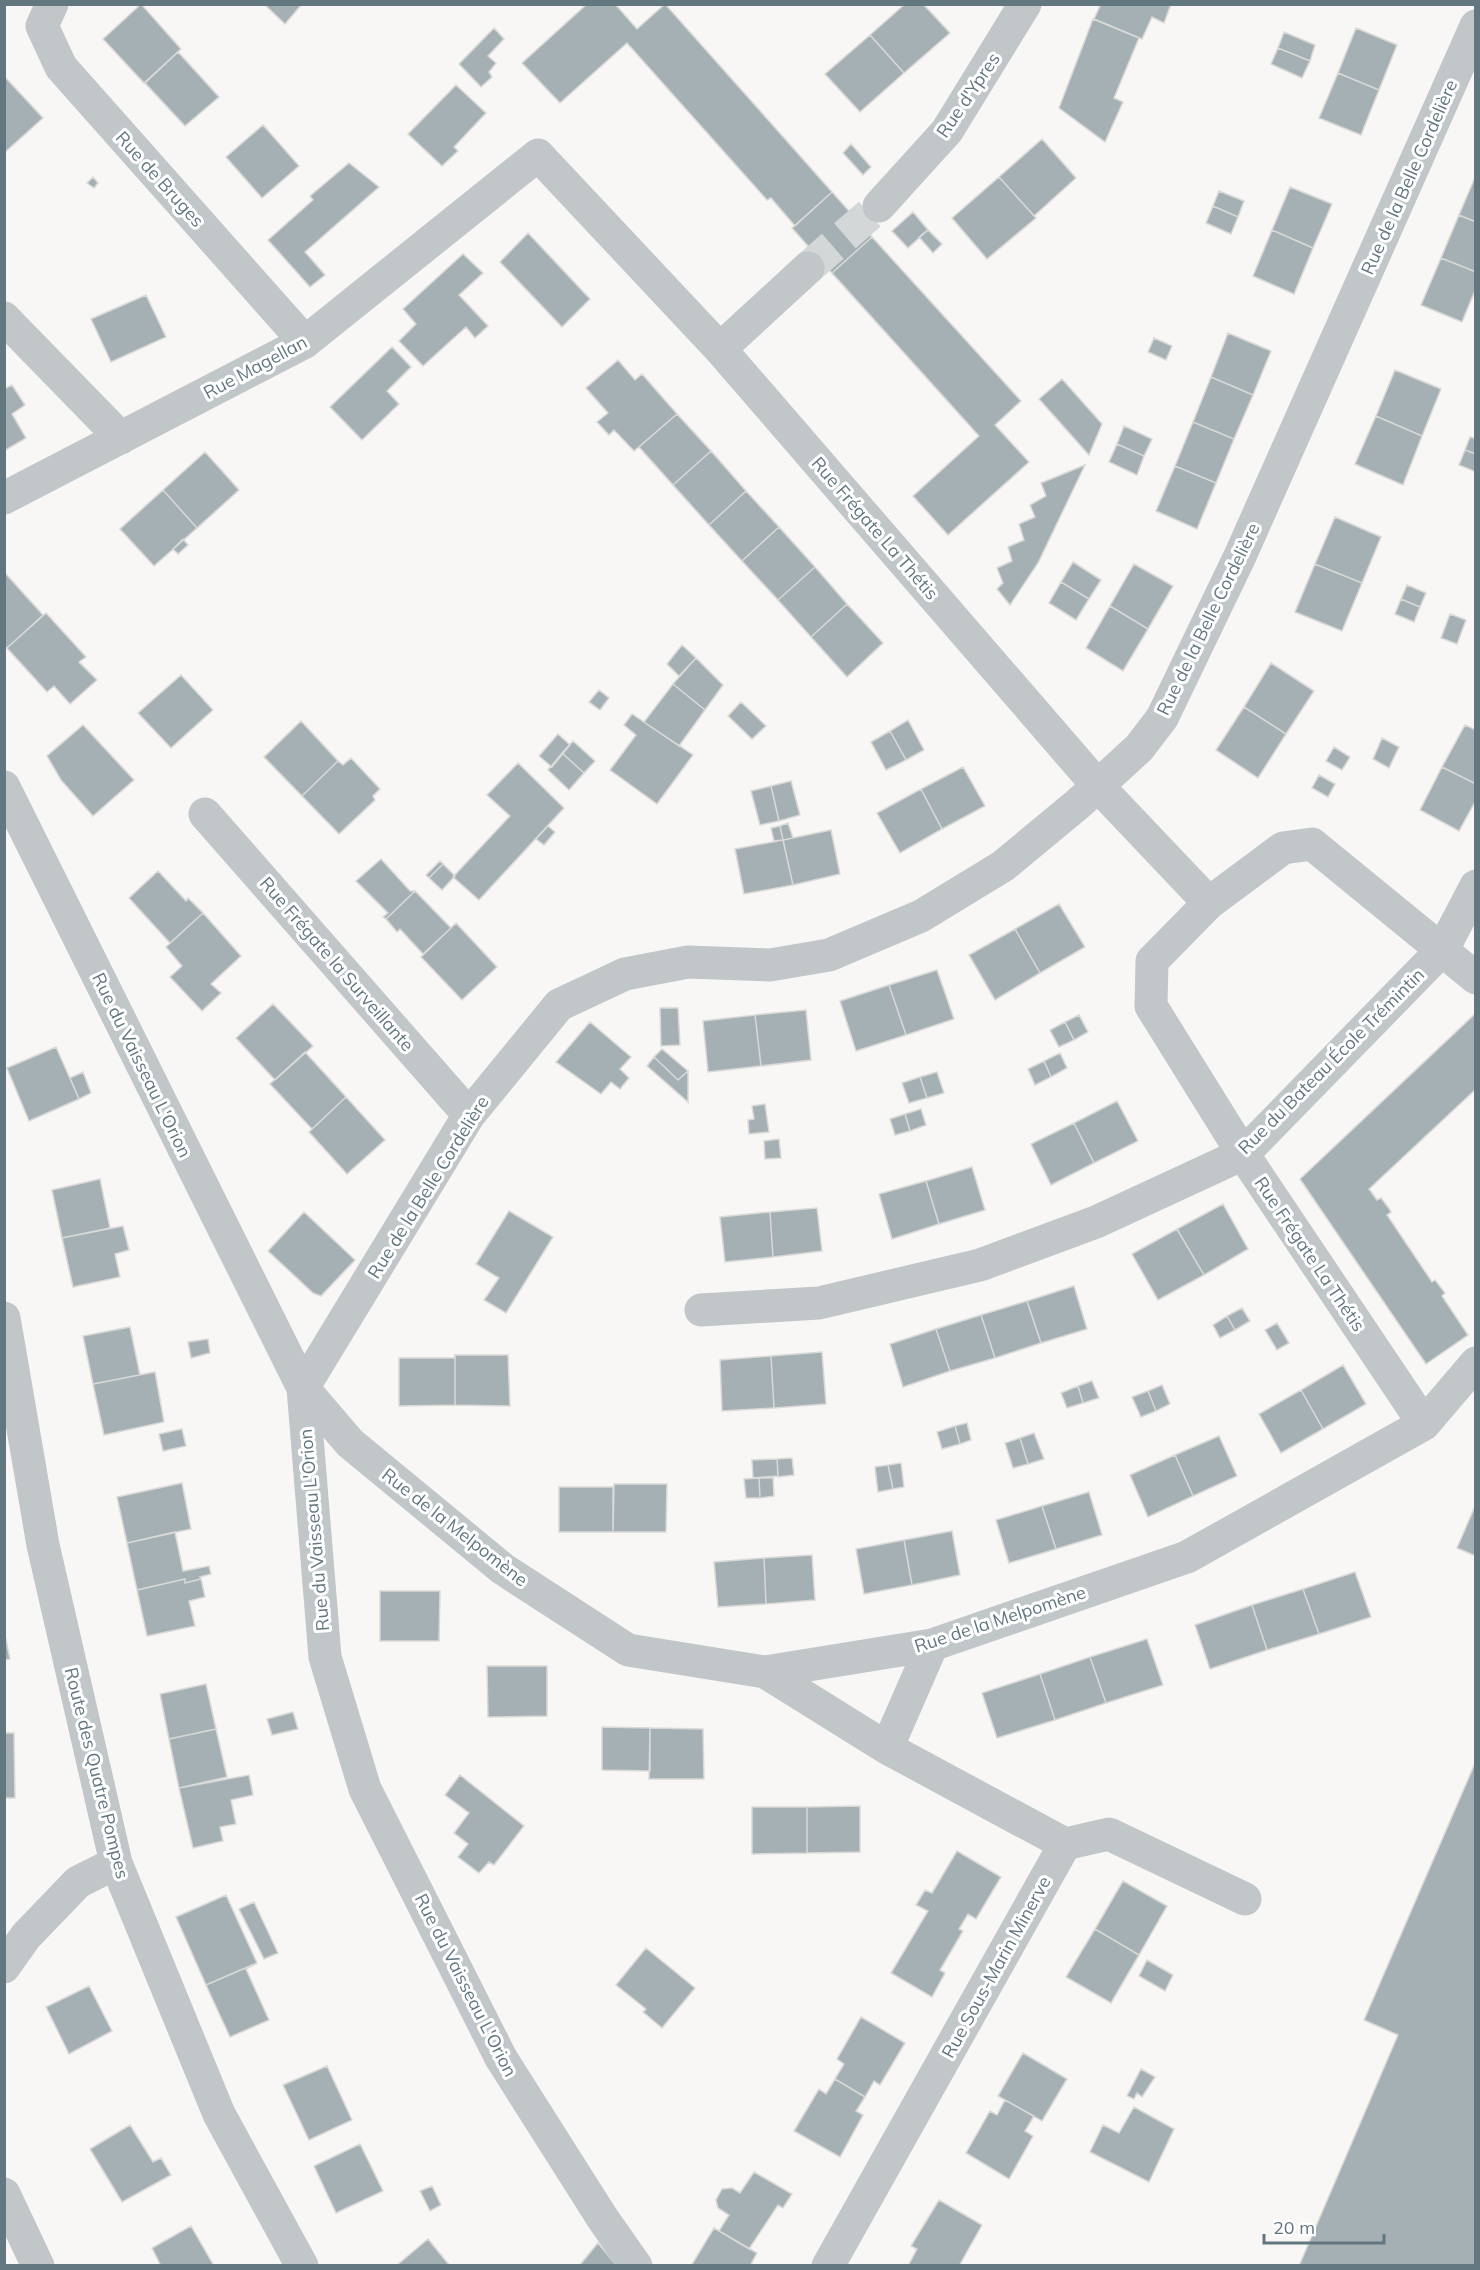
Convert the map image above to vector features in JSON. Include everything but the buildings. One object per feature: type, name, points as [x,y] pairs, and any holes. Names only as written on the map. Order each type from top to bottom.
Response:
[{"type":"street","name":"Rue de Bruges","points":[[52,4],[42,26],[61,67],[305,342]]},
{"type":"street","name":"Rue d'Ypres","points":[[879,207],[947,132],[1025,4]]},
{"type":"street","name":"Rue de la Belle Cordelière","points":[[303,1388],[470,1115],[559,1005],[625,974],[688,962],[770,965],[829,955],[921,916],[1003,866],[1138,748],[1162,718],[1240,556],[1476,26]]},
{"type":"street","name":"Rue Magellan","points":[[4,498],[305,342],[538,155]]},
{"type":"street","name":"Rue Frégate La Thétis","points":[[538,155],[720,349],[1097,785],[1209,903]]},
{"type":"street","points":[[720,349],[808,268]]},
{"type":"street","points":[[4,318],[121,438]]},
{"type":"street","name":"Rue du Vaisseau L'Orion","points":[[4,787],[303,1388],[325,1657],[365,1789],[501,2058],[603,2219],[636,2265]]},
{"type":"street","name":"Rue Frégate la Surveillante","points":[[205,813],[470,1115]]},
{"type":"street","name":"Rue Frégate La Thétis","points":[[1424,1424],[1243,1154],[1151,1006],[1152,961],[1209,903],[1283,848],[1312,844],[1476,978]]},
{"type":"street","name":"Rue du Bateau École Trémintin","points":[[701,1310],[819,1303],[980,1265],[1096,1222],[1243,1154],[1443,949],[1476,886]]},
{"type":"street","name":"Route des Quatre Pompes","points":[[4,1318],[43,1545],[116,1863],[219,2114],[302,2265]]},
{"type":"street","name":"Rue de la Melpomène","points":[[303,1388],[350,1443],[503,1569],[628,1650],[765,1672],[932,1645],[1187,1557],[1424,1424],[1476,1363]]},
{"type":"street","points":[[887,1748],[932,1645]]},
{"type":"street","points":[[765,1672],[887,1748],[1065,1844],[1109,1834],[1245,1899]]},
{"type":"street","name":"Rue Sous-Marin Minerve","points":[[828,2265],[1065,1844]]},
{"type":"street","points":[[4,1967],[26,1936],[78,1882],[116,1863]]},
{"type":"street","points":[[4,2194],[38,2265]]},
{"type":"tunnel","points":[[808,268],[879,206]]}]
